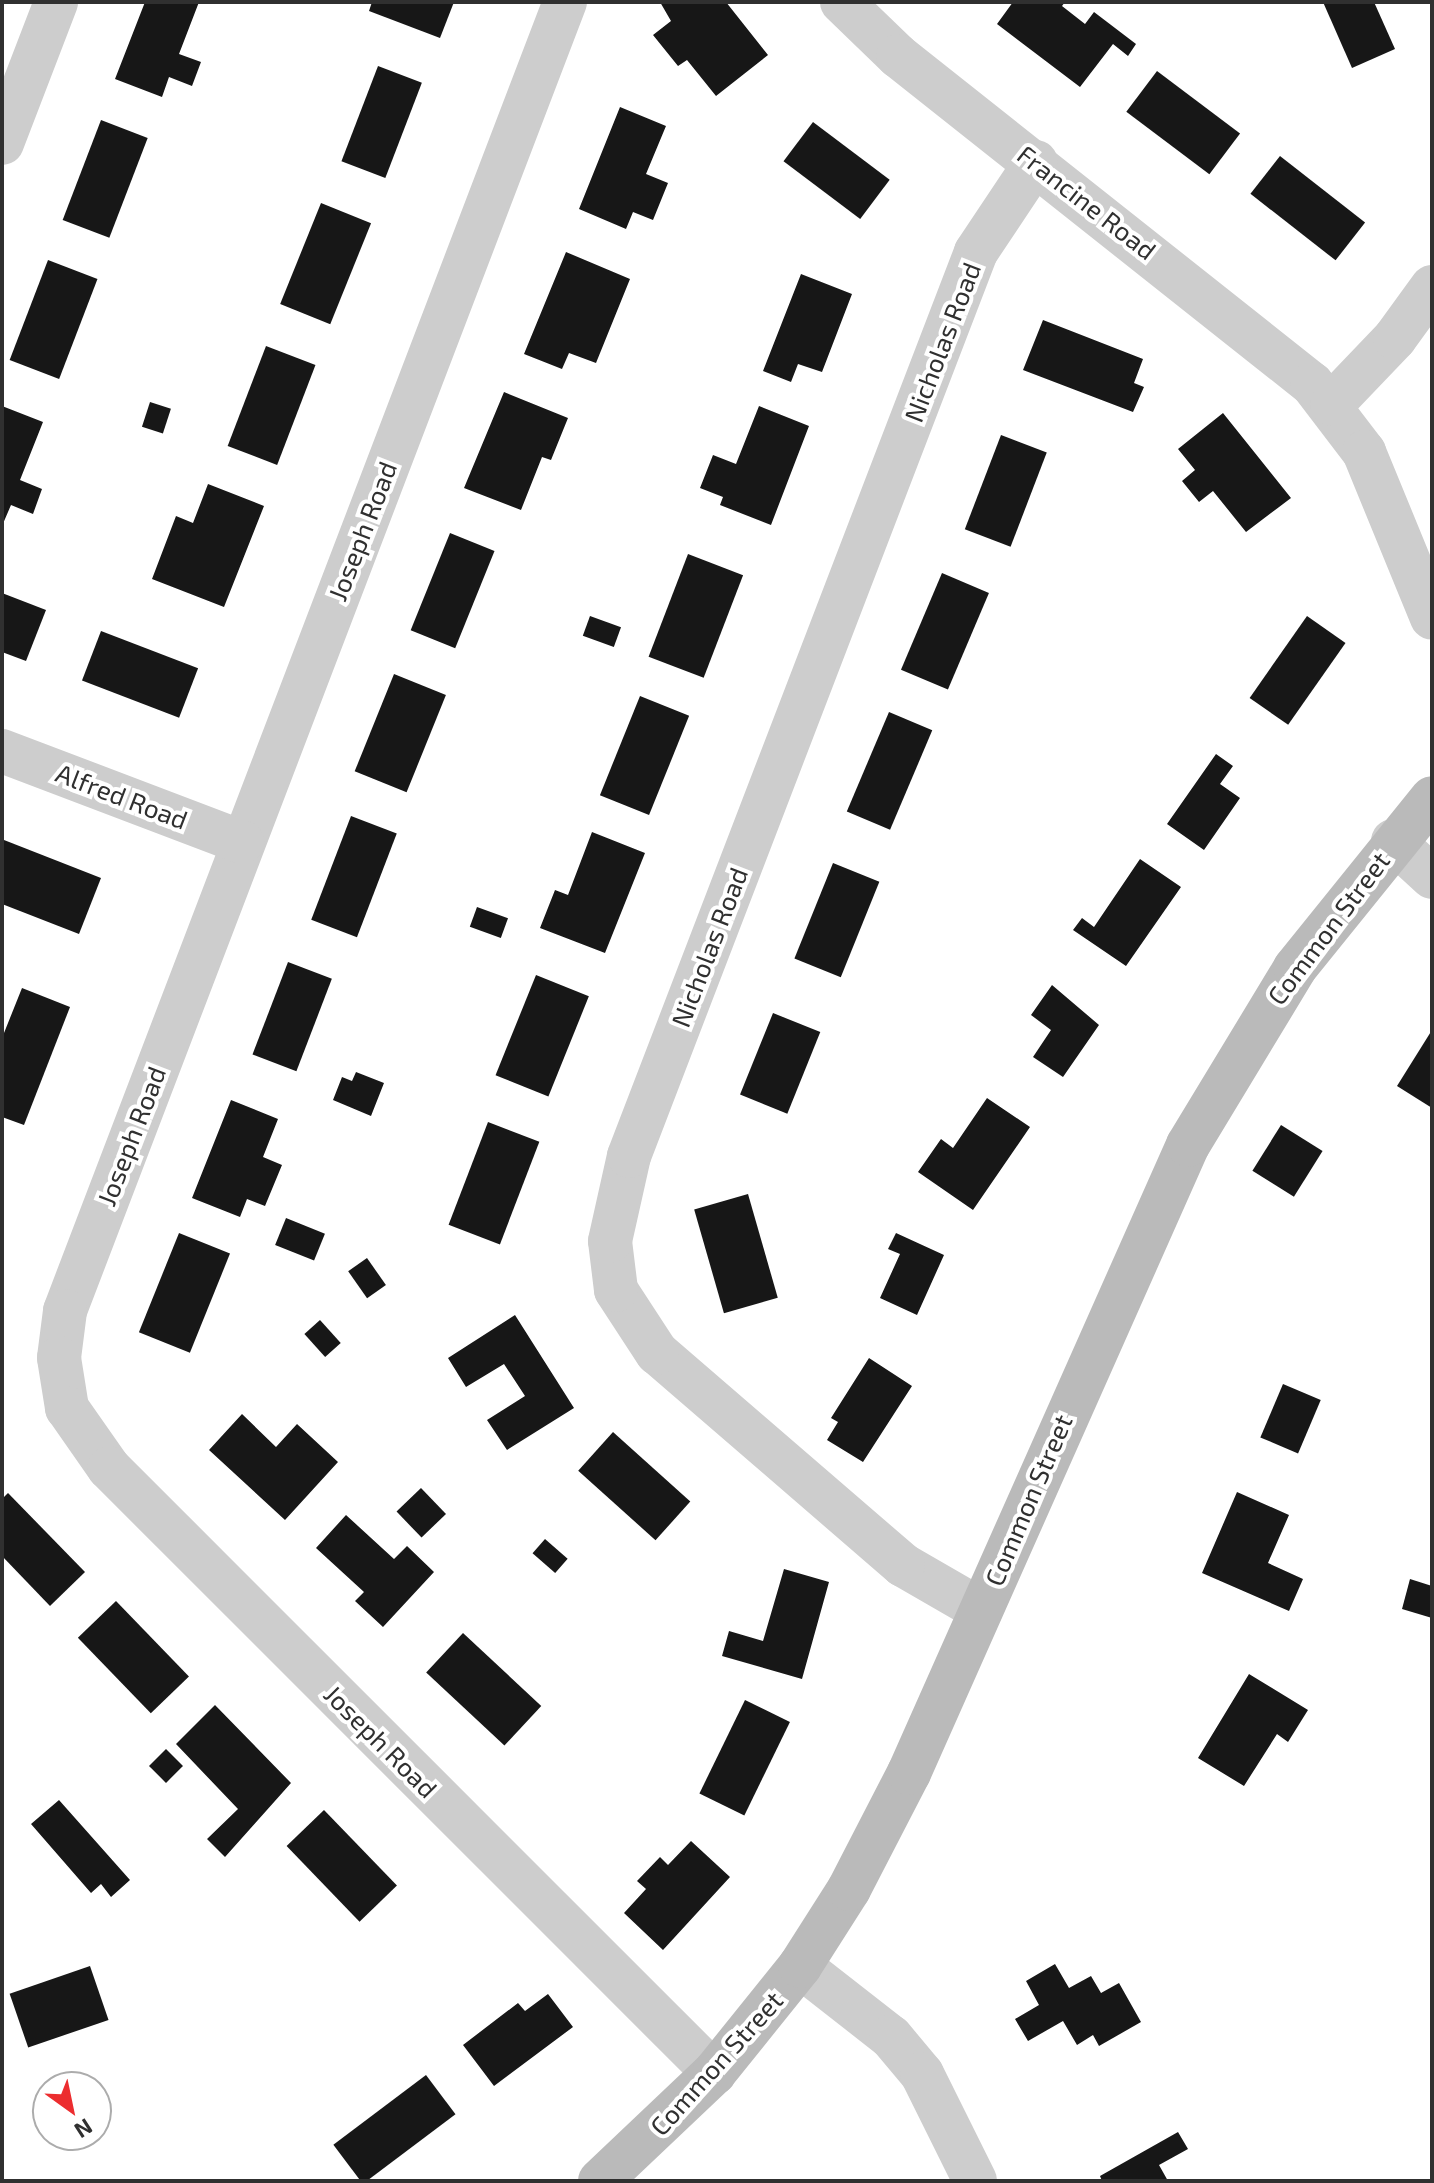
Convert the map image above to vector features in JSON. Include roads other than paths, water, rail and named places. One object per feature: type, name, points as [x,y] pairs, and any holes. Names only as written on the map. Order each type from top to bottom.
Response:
[{"type":"street","points":[[2,143],[56,2]]},
{"type":"street","name":"Joseph Road","points":[[565,2],[65,1311],[59,1358],[67,1408],[109,1468],[714,2073]]},
{"type":"street","name":"Francine Road","points":[[842,2],[898,56],[1269,343],[1332,404],[1364,452],[1432,618]]},
{"type":"street","name":"Nicholas Road","points":[[981,1610],[903,1565],[657,1353],[616,1290],[610,1241],[629,1156],[976,252],[1036,162]]},
{"type":"street","points":[[1332,404],[1395,338],[1432,287]]},
{"type":"street","name":"Alfred Road","points":[[2,751],[242,842]]},
{"type":"street","name":"Common Street","points":[[600,2181],[714,2073],[800,1966],[891,1812],[1188,1145],[1271,1003],[1393,841],[1432,798]]},
{"type":"street","points":[[1393,841],[1432,877]]},
{"type":"street","points":[[800,1966],[891,2037],[912,2062],[975,2181]]}]
